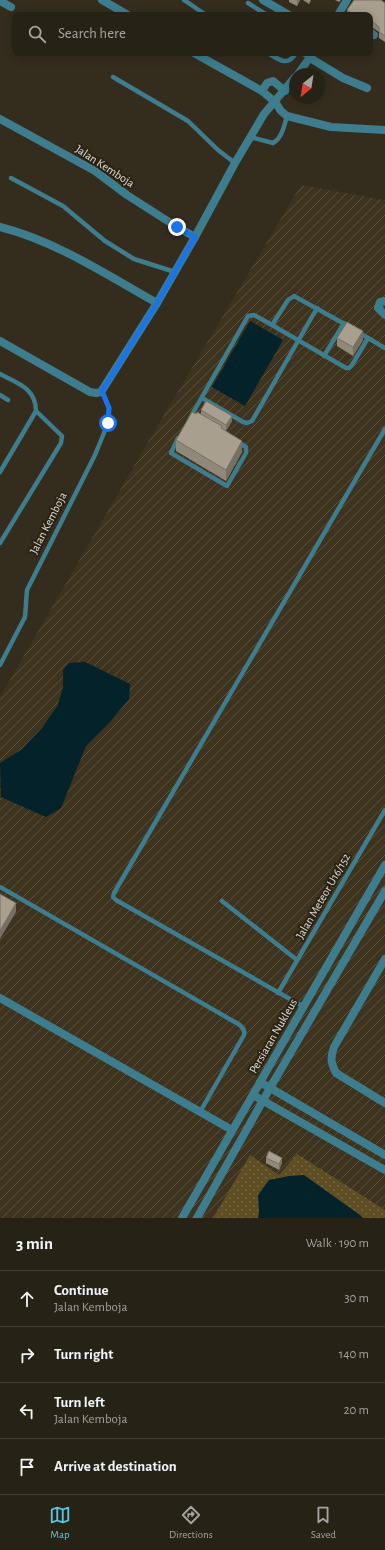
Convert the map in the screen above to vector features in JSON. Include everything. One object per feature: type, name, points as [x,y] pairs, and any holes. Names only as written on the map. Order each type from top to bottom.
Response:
[{"type":"street","points":[[102,0],[123,12]]},
{"type":"street","points":[[263,0],[284,12]]},
{"type":"street","points":[[342,12],[347,0]]},
{"type":"street","points":[[0,1],[11,7]]},
{"type":"street","points":[[199,56],[262,91],[275,102],[281,111],[287,116],[331,127],[385,130]]},
{"type":"street","points":[[302,68],[310,56]]},
{"type":"street","points":[[312,56],[343,78],[367,88]]},
{"type":"street","points":[[262,91],[267,83],[273,82],[285,91]]},
{"type":"street","points":[[0,341],[90,392],[96,393],[102,391],[157,303],[264,114],[289,85]]},
{"type":"street","name":"Jalan Kemboja","points":[[0,119],[95,171],[127,196],[195,237]]},
{"type":"street","points":[[0,227],[20,232],[53,246],[157,303]]},
{"type":"street","points":[[385,301],[380,302],[378,308],[385,315]]},
{"type":"street","name":"Persiaran Nukleus","points":[[182,1218],[385,865]]},
{"type":"street","name":"Persiaran Nukleus","points":[[197,1218],[263,1100],[385,891]]},
{"type":"street","points":[[385,959],[334,1047],[331,1056],[332,1065],[336,1073],[385,1103]]},
{"type":"street","points":[[0,998],[232,1130]]},
{"type":"street","points":[[260,1082],[385,1155]]},
{"type":"street","points":[[253,1095],[385,1170]]},
{"type":"lane","points":[[184,0],[202,12]]},
{"type":"lane","points":[[248,4],[262,12]]},
{"type":"lane","points":[[273,56],[279,60],[287,61],[291,60],[294,56]]},
{"type":"lane","points":[[113,77],[188,121],[218,150],[235,163]]},
{"type":"lane","points":[[250,137],[272,143],[277,141],[287,116]]},
{"type":"lane","points":[[11,178],[62,206],[105,242],[134,259],[175,272]]},
{"type":"lane","points":[[272,325],[288,300],[294,296],[344,323],[385,348]]},
{"type":"lane","points":[[202,398],[243,422],[250,422],[317,308]]},
{"type":"lane","points":[[188,422],[248,316],[254,315],[324,356],[348,368],[368,338]]},
{"type":"lane","points":[[324,356],[344,323]]},
{"type":"lane","points":[[0,374],[26,388],[36,402],[36,410],[0,472]]},
{"type":"lane","name":"Jalan Kemboja","points":[[0,665],[25,617],[26,590],[92,462],[108,423],[109,408],[102,391]]},
{"type":"lane","points":[[0,395],[8,400]]},
{"type":"lane","points":[[0,543],[61,443],[62,436],[36,410]]},
{"type":"lane","points":[[192,415],[198,419]]},
{"type":"lane","points":[[304,1007],[116,900],[113,896],[385,429]]},
{"type":"lane","points":[[180,435],[171,453],[227,486],[246,452],[244,445],[231,438]]},
{"type":"lane","name":"Jalan Meteor U16/152","points":[[278,993],[385,810]]},
{"type":"lane","points":[[0,887],[243,1028],[245,1032],[244,1035],[200,1112]]},
{"type":"lane","points":[[222,901],[297,960]]},
{"type":"shaded area","points":[[301,185],[385,200],[385,1218],[0,1218],[0,697],[148,442]]},
{"type":"shaded area","points":[[297,1154],[385,1210],[385,1218],[213,1218],[250,1155],[279,1175]]},
{"type":"water","points":[[250,321],[283,340],[245,406],[212,387]]},
{"type":"water","points":[[85,662],[130,684],[129,699],[109,723],[86,746],[61,808],[46,817],[1,797],[0,763],[21,750],[42,728],[58,705],[63,687],[63,670],[69,663]]},
{"type":"water","points":[[304,1175],[363,1218],[258,1218],[258,1195],[269,1180]]},
{"type":"building","points":[[354,0],[381,0],[385,3],[385,36],[379,32],[379,27],[373,22],[373,12],[350,12],[347,10]]},
{"type":"building","points":[[347,322],[363,331],[353,347],[337,338]]},
{"type":"building","points":[[206,401],[232,416],[226,425],[201,410]]},
{"type":"building","points":[[192,412],[196,414],[197,412],[222,426],[221,428],[242,441],[226,470],[176,440]]},
{"type":"building","points":[[0,894],[16,903],[0,931]]},
{"type":"building","points":[[269,1151],[282,1158],[279,1164],[266,1158]]},
{"type":"route","points":[[108,423],[109,408],[102,391],[157,303],[195,237],[177,227]]}]
